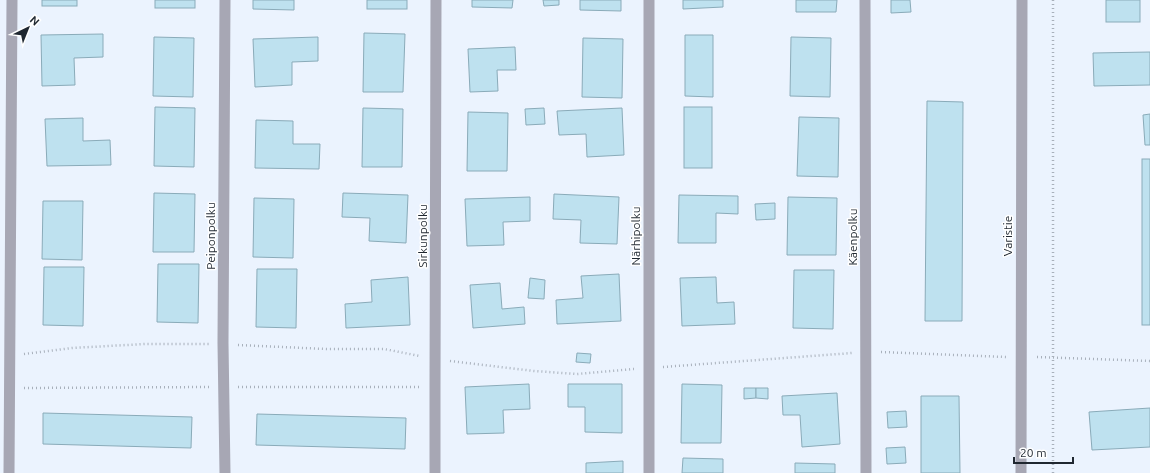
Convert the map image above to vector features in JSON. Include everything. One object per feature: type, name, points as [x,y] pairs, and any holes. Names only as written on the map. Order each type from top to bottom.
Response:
[{"type":"street","points":[[9,473],[12,0]]},
{"type":"street","name":"Peiponpolku","points":[[224,473],[223,343],[225,0]]},
{"type":"street","name":"Sirkunpolku","points":[[436,0],[436,473]]},
{"type":"street","name":"Närhipolku","points":[[649,473],[650,0]]},
{"type":"street","name":"Käenpolku","points":[[865,0],[866,473]]},
{"type":"street","name":"Varistie","points":[[1021,473],[1022,0]]},
{"type":"path","points":[[1053,0],[1053,473]]},
{"type":"path","points":[[9,356],[72,348],[145,344],[223,343],[253,346],[326,349],[384,349],[436,360],[534,371],[577,374],[866,352],[1150,361]]},
{"type":"building","points":[[42,0],[77,0],[77,6],[42,6]]},
{"type":"building","points":[[155,0],[195,0],[195,8],[155,8]]},
{"type":"building","points":[[253,0],[294,0],[294,10],[253,9]]},
{"type":"building","points":[[367,0],[407,0],[407,9],[367,9]]},
{"type":"building","points":[[472,0],[513,0],[512,8],[472,7]]},
{"type":"building","points":[[543,0],[559,0],[559,5],[544,6]]},
{"type":"building","points":[[580,0],[621,0],[621,11],[580,10]]},
{"type":"building","points":[[683,0],[723,0],[723,7],[683,9]]},
{"type":"building","points":[[796,0],[837,0],[836,12],[796,12]]},
{"type":"building","points":[[891,0],[910,0],[911,12],[891,13]]},
{"type":"building","points":[[1106,0],[1140,0],[1140,22],[1106,22]]},
{"type":"building","points":[[364,33],[405,34],[403,92],[363,92]]},
{"type":"building","points":[[103,34],[103,57],[74,58],[75,85],[42,86],[41,35]]},
{"type":"building","points":[[685,35],[713,35],[713,97],[685,96]]},
{"type":"building","points":[[154,37],[194,38],[193,97],[153,96]]},
{"type":"building","points":[[318,37],[318,61],[292,62],[292,85],[255,87],[253,39]]},
{"type":"building","points":[[791,37],[831,38],[830,97],[790,96]]},
{"type":"building","points":[[583,38],[623,39],[622,98],[582,97]]},
{"type":"building","points":[[515,47],[516,70],[497,70],[498,91],[470,92],[468,49]]},
{"type":"building","points":[[1150,52],[1150,85],[1094,86],[1093,53]]},
{"type":"building","points":[[927,101],[963,102],[962,321],[925,321]]},
{"type":"building","points":[[155,107],[195,108],[194,167],[154,166]]},
{"type":"building","points":[[684,107],[712,107],[712,168],[684,168]]},
{"type":"building","points":[[363,108],[403,109],[402,167],[362,167]]},
{"type":"building","points":[[544,108],[545,124],[526,125],[525,109]]},
{"type":"building","points":[[622,108],[624,155],[587,157],[586,134],[559,135],[557,111]]},
{"type":"building","points":[[468,112],[508,113],[507,171],[467,171]]},
{"type":"building","points":[[1150,114],[1150,145],[1145,145],[1143,115]]},
{"type":"building","points":[[799,117],[839,118],[838,177],[797,176]]},
{"type":"building","points":[[83,118],[83,141],[110,140],[111,165],[47,166],[45,119]]},
{"type":"building","points":[[256,120],[293,121],[293,144],[320,144],[319,169],[255,168]]},
{"type":"building","points":[[1142,159],[1150,159],[1150,325],[1142,325]]},
{"type":"building","points":[[154,193],[195,194],[194,252],[153,252]]},
{"type":"building","points":[[343,193],[408,195],[406,243],[369,241],[370,218],[342,217]]},
{"type":"building","points":[[554,194],[619,197],[617,244],[580,243],[581,220],[553,219]]},
{"type":"building","points":[[679,195],[738,196],[738,214],[716,213],[716,243],[678,243]]},
{"type":"building","points":[[530,197],[530,221],[503,222],[504,245],[467,246],[465,199]]},
{"type":"building","points":[[788,197],[837,198],[836,255],[787,255]]},
{"type":"building","points":[[254,198],[294,199],[293,258],[253,257]]},
{"type":"building","points":[[43,201],[83,201],[82,260],[42,259]]},
{"type":"building","points":[[775,203],[775,219],[756,220],[755,204]]},
{"type":"building","points":[[158,264],[199,264],[198,323],[157,322]]},
{"type":"building","points":[[44,267],[84,267],[83,326],[43,325]]},
{"type":"building","points":[[257,269],[297,269],[296,328],[256,327]]},
{"type":"building","points":[[794,270],[834,270],[833,329],[793,328]]},
{"type":"building","points":[[619,274],[621,321],[557,324],[556,300],[583,298],[581,276]]},
{"type":"building","points":[[408,277],[410,325],[346,328],[345,304],[372,302],[371,280]]},
{"type":"building","points":[[716,277],[717,303],[734,302],[735,324],[682,326],[680,278]]},
{"type":"building","points":[[530,278],[545,280],[544,299],[528,298]]},
{"type":"building","points":[[500,283],[502,309],[524,307],[525,324],[473,328],[470,285]]},
{"type":"building","points":[[577,353],[591,354],[590,363],[576,362]]},
{"type":"building","points":[[529,384],[530,409],[503,410],[504,433],[467,434],[465,387]]},
{"type":"building","points":[[568,384],[622,384],[622,433],[585,432],[585,407],[568,407]]},
{"type":"building","points":[[682,384],[722,385],[721,443],[681,443]]},
{"type":"building","points":[[744,388],[756,388],[756,398],[744,399]]},
{"type":"building","points":[[756,388],[768,388],[768,399],[756,398]]},
{"type":"building","points":[[837,393],[840,444],[802,447],[800,415],[783,415],[782,396]]},
{"type":"building","points":[[921,396],[959,396],[960,473],[921,473]]},
{"type":"building","points":[[1150,408],[1150,447],[1092,450],[1089,412]]},
{"type":"building","points":[[906,411],[907,427],[888,428],[887,412]]},
{"type":"building","points":[[43,413],[192,417],[191,448],[43,444]]},
{"type":"building","points":[[257,414],[406,418],[405,449],[256,445]]},
{"type":"building","points":[[905,447],[906,463],[887,464],[886,448]]},
{"type":"building","points":[[683,458],[723,459],[723,473],[682,473]]},
{"type":"building","points":[[623,461],[623,473],[586,473],[586,463]]},
{"type":"building","points":[[795,463],[835,464],[835,473],[795,473]]}]
